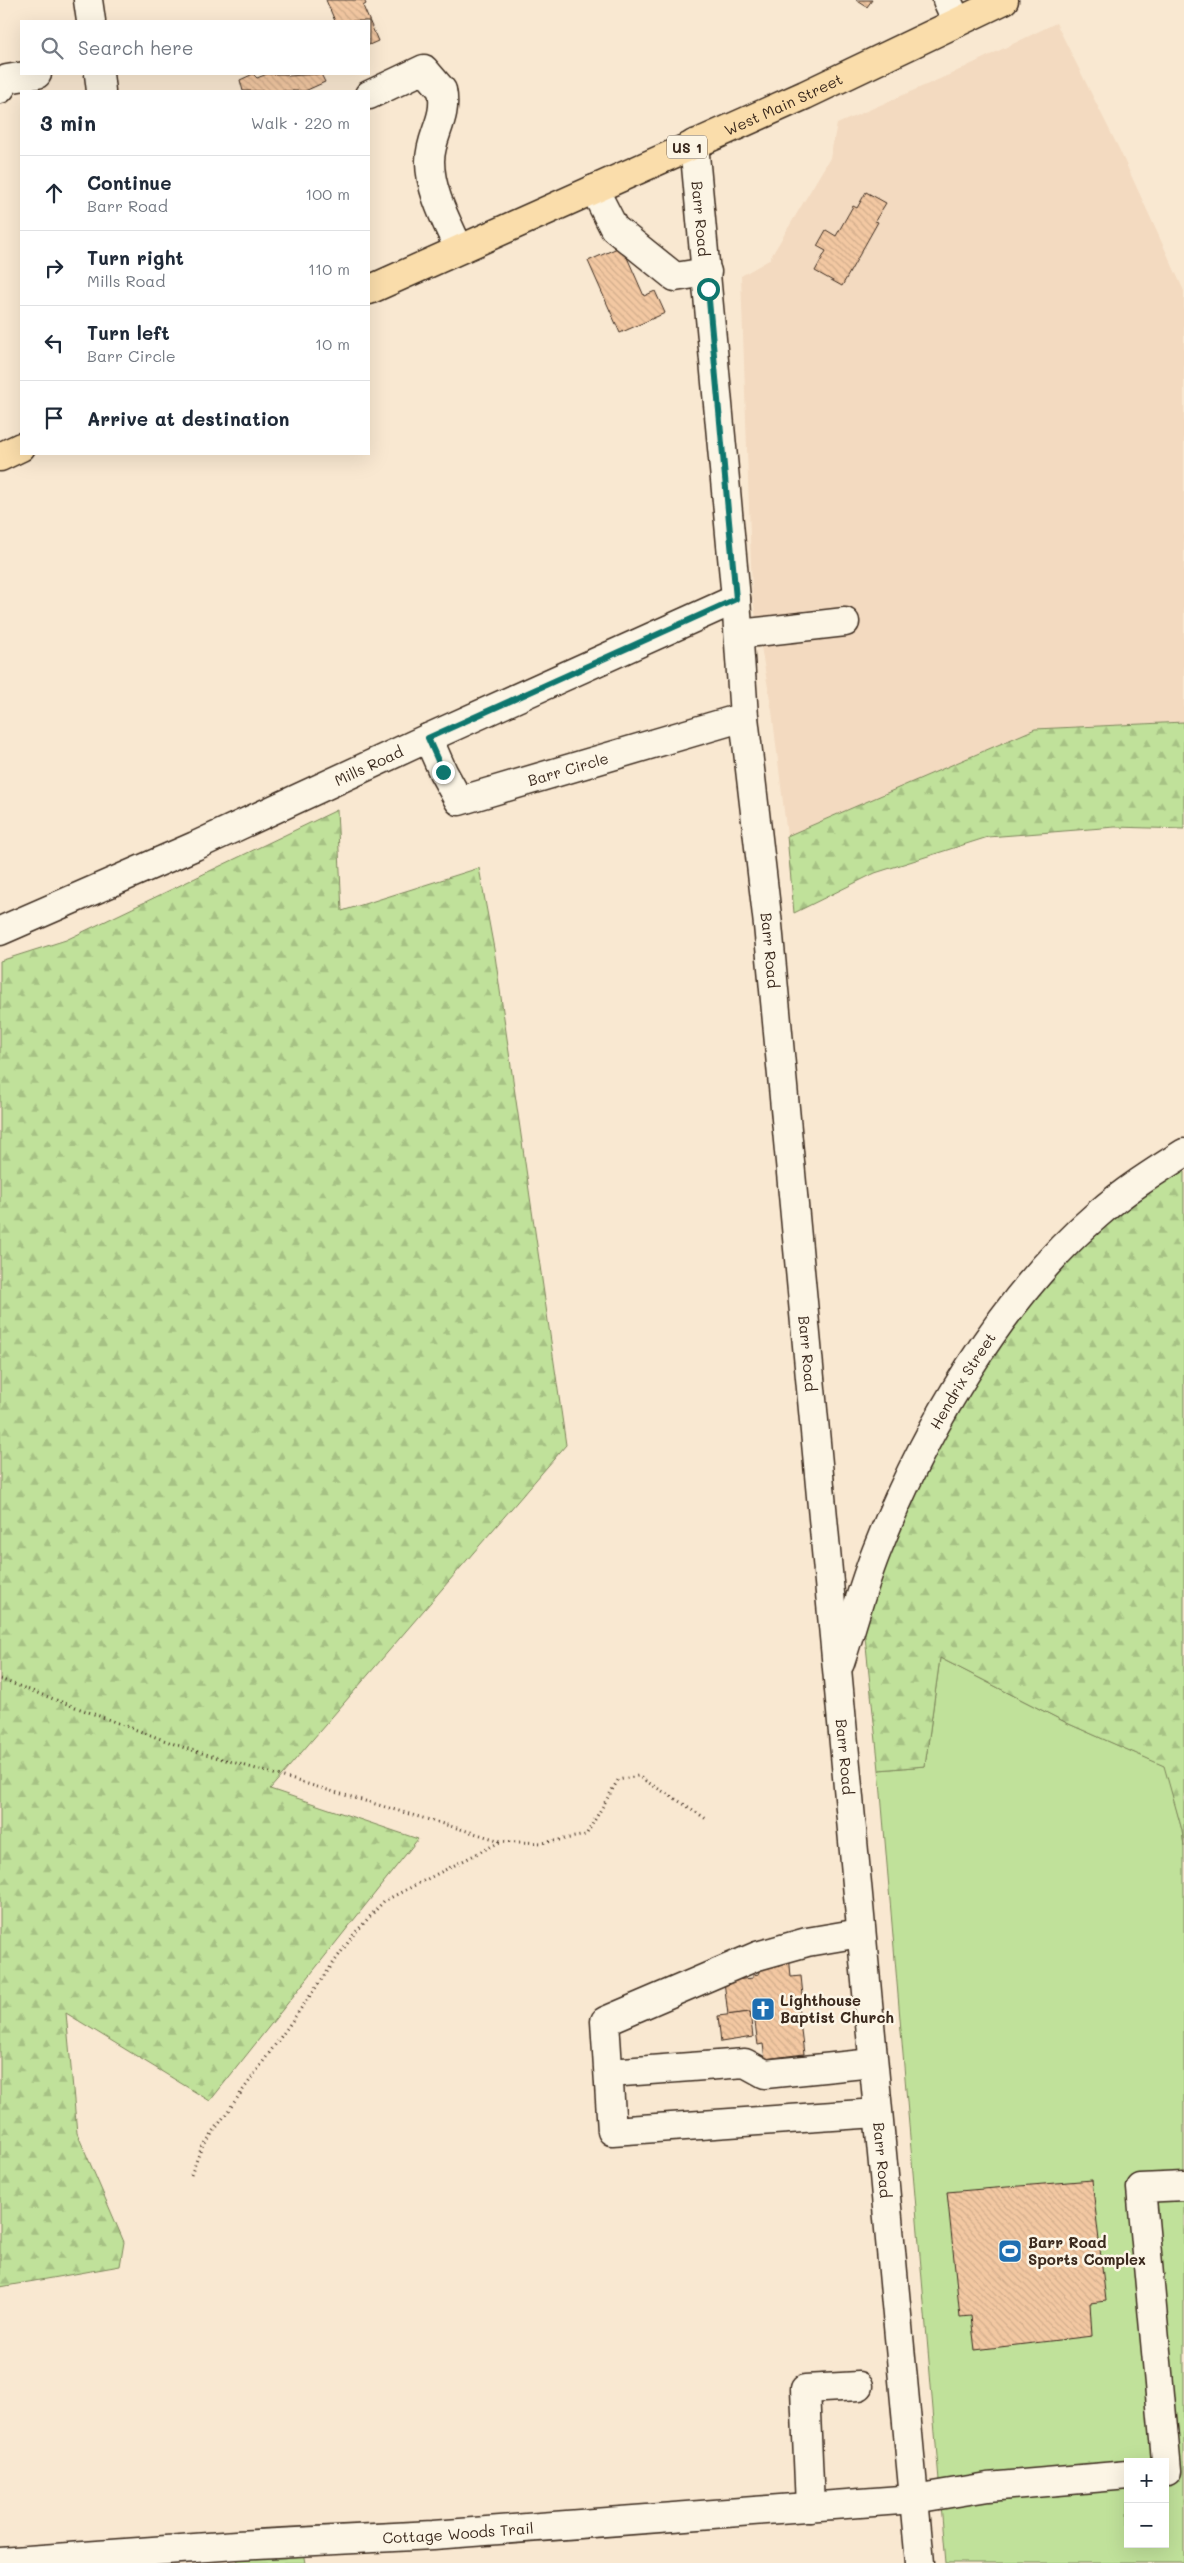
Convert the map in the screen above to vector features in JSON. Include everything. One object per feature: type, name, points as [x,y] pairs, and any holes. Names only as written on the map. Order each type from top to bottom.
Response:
[{"type":"main road","name":"West Main Street","points":[[370,290],[805,95],[952,11],[1004,0]]},
{"type":"main road","points":[[0,457],[20,447]]},
{"type":"street","points":[[88,0],[91,20]]},
{"type":"street","points":[[370,95],[424,69],[442,90],[443,113],[430,160],[436,194],[459,250]]},
{"type":"street","points":[[0,90],[7,78],[30,75]]},
{"type":"street","points":[[99,75],[101,90]]},
{"type":"street","name":"Barr Road","points":[[694,144],[736,599],[744,717],[768,925],[860,1933],[920,2563]]},
{"type":"street","points":[[594,189],[614,228],[675,277],[707,272]]},
{"type":"street","name":"Mills Road","points":[[0,931],[212,839],[428,738],[736,599]]},
{"type":"street","points":[[739,634],[845,622]]},
{"type":"street","name":"Barr Circle","points":[[428,738],[443,772],[459,801],[744,717]]},
{"type":"street","name":"Hendrix Street","points":[[836,1674],[878,1547],[901,1492],[938,1420],[980,1353],[1028,1286],[1054,1256],[1098,1214],[1149,1175],[1184,1153]]},
{"type":"street","points":[[860,1933],[807,1942],[757,1956],[605,2021],[612,2131],[877,2113]]},
{"type":"street","points":[[609,2074],[745,2063],[764,2074],[873,2063]]},
{"type":"street","points":[[1172,2471],[1140,2188],[1184,2186]]},
{"type":"street","points":[[810,2507],[805,2389],[859,2386]]},
{"type":"street","name":"Cottage Woods Trail","points":[[0,2562],[914,2499],[988,2487],[1124,2475]]},
{"type":"path","points":[[0,1679],[185,1748],[501,1841],[542,1843],[586,1835],[618,1780],[638,1776],[662,1792],[680,1800],[706,1819]]},
{"type":"path","points":[[191,2175],[201,2149],[354,1934],[384,1900],[501,1841]]},
{"type":"shaded area","points":[[1056,23],[1120,151],[1184,291],[1184,722],[1035,729],[787,836],[772,711],[752,594],[741,276],[769,260],[830,158],[837,124],[951,74]]},
{"type":"green space","points":[[1184,722],[1184,829],[1115,827],[988,837],[875,873],[794,913],[787,836],[1035,729]]},
{"type":"green space","points":[[337,810],[342,911],[479,868],[494,949],[566,1445],[270,1789],[418,1839],[210,2101],[66,2013],[77,2133],[124,2242],[120,2266],[0,2287],[0,961],[66,940]]},
{"type":"green space","points":[[1184,1153],[1184,1846],[1182,1830],[1164,1766],[1069,1724],[940,1658],[925,1766],[879,1770],[861,1598],[878,1547],[1028,1286]]},
{"type":"green space","points":[[940,1658],[1069,1724],[1165,1766],[1182,1830],[1184,1846],[1184,2563],[946,2563],[879,1770],[925,1766]]},
{"type":"green space","points":[[301,2541],[305,2563],[238,2563],[236,2545]]},
{"type":"building","points":[[326,0],[364,0],[366,4],[363,6],[369,20],[335,20]]},
{"type":"building","points":[[856,0],[872,0],[867,7]]},
{"type":"building","points":[[370,22],[378,41],[370,45]]},
{"type":"building","points":[[251,75],[257,78],[264,75],[322,75],[325,82],[307,90],[243,90],[240,80]]},
{"type":"building","points":[[866,192],[886,203],[875,221],[878,222],[842,286],[815,271],[826,251],[817,246],[826,230],[836,236],[853,206],[857,208]]},
{"type":"building","points":[[622,246],[644,296],[655,291],[665,313],[620,333],[588,261]]},
{"type":"building","name":"Lighthouse Baptist Church","points":[[789,1954],[791,1977],[801,1976],[804,2005],[798,2006],[804,2054],[765,2059],[763,2044],[758,2045],[754,2015],[750,2015],[750,2012],[728,2015],[724,1981],[753,1978],[753,1975],[759,1974],[757,1957]]},
{"type":"building","points":[[750,2012],[753,2037],[721,2042],[718,2016]]},
{"type":"building","points":[[1092,2180],[1106,2301],[1090,2303],[1092,2336],[975,2350],[971,2316],[960,2317],[947,2192]]},
{"type":"place","name":"Lighthouse Baptist Church","points":[[763,2009]]},
{"type":"place","name":"Barr Road Sports Complex","points":[[1010,2251]]},
{"type":"route","points":[[443,772],[428,738],[736,599],[708,289]]}]
